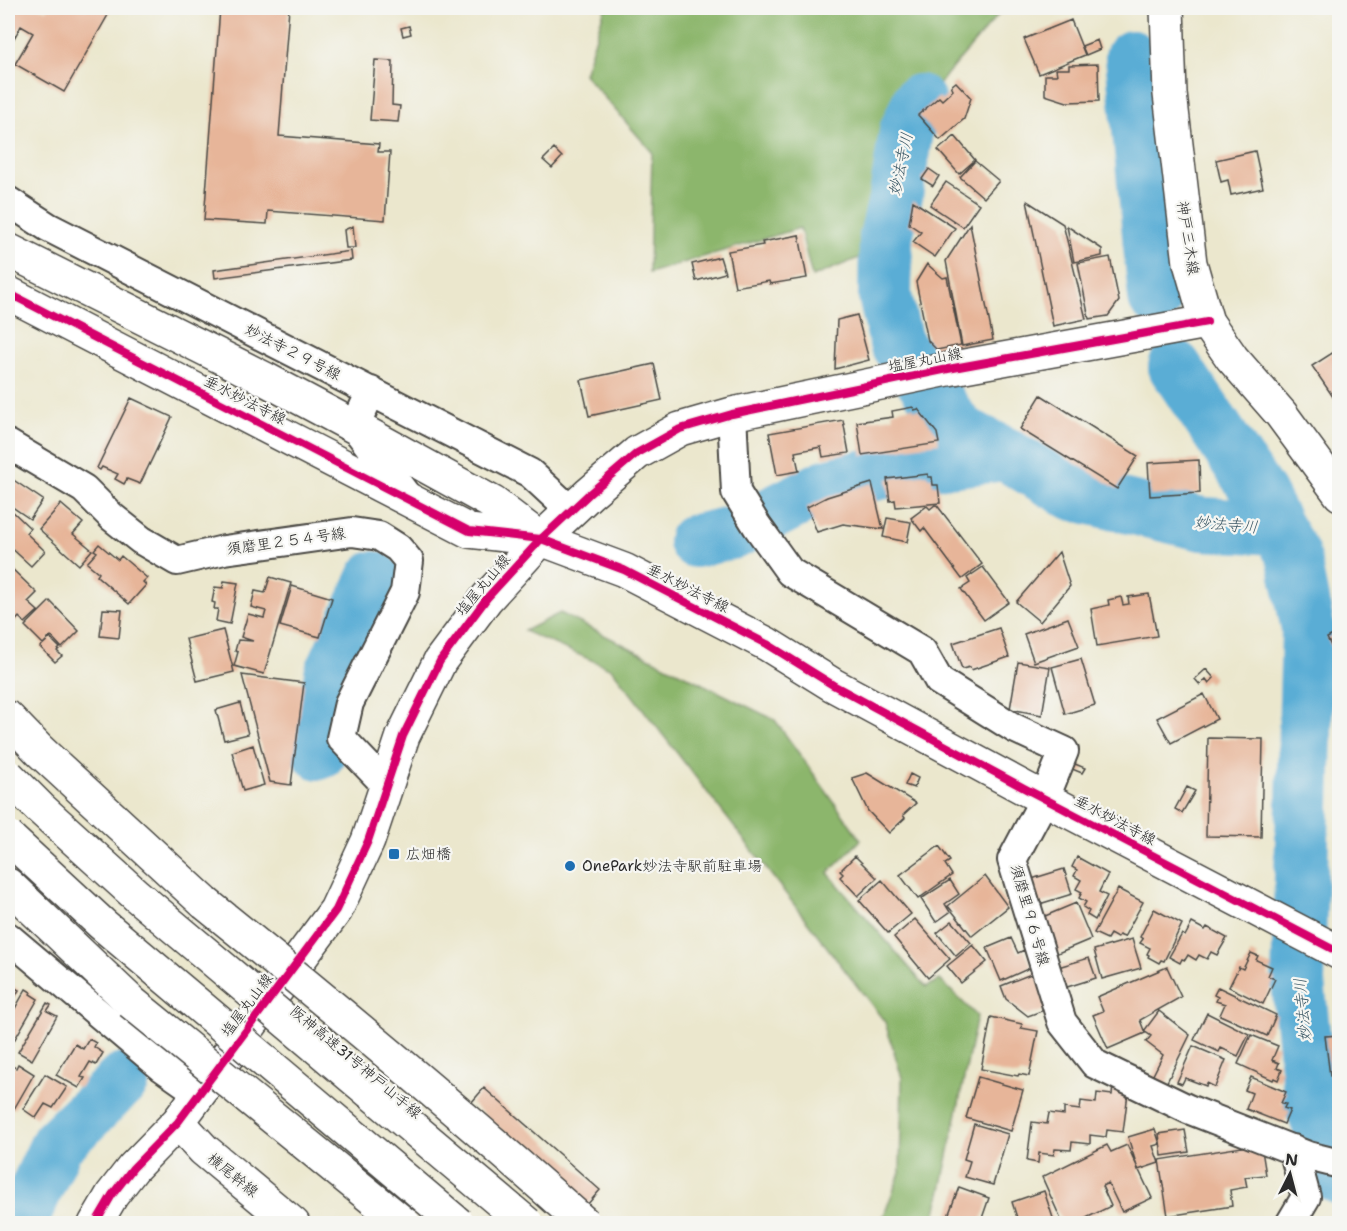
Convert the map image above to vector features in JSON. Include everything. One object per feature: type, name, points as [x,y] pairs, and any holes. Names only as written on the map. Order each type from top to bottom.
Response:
[{"type":"main road","name":"神戸三木線","points":[[1167,8],[1170,94],[1190,263],[1207,322],[1232,358],[1281,414],[1338,489]]},
{"type":"main road","name":"垂水妙法寺線","points":[[8,250],[265,379],[355,427],[493,502],[541,539]]},
{"type":"main road","name":"垂水妙法寺線","points":[[8,293],[470,531],[541,539],[624,570],[767,644],[833,685],[1336,951]]},
{"type":"main road","name":"塩屋丸山線","points":[[95,1224],[112,1195],[133,1168],[178,1122],[336,910],[368,841],[403,736],[440,661],[487,598],[541,539],[637,453],[680,429],[732,414],[948,369],[1207,322]]},
{"type":"main road","points":[[8,718],[40,751],[205,903],[323,997],[585,1224]]},
{"type":"main road","name":"阪神高速31号神戸山手線","points":[[8,776],[136,895],[527,1224]]},
{"type":"main road","points":[[8,837],[102,924],[458,1224]]},
{"type":"main road","points":[[8,885],[131,1002],[404,1224]]},
{"type":"main road","name":"横尾幹線","points":[[178,1122],[204,1150],[293,1224]]},
{"type":"street","name":"妙法寺２９号線","points":[[8,201],[48,227],[530,472],[571,511]]},
{"type":"street","points":[[371,391],[355,427],[409,499]]},
{"type":"street","name":"須磨里９６号線","points":[[732,414],[736,492],[790,572],[922,651],[939,681],[1014,728],[1064,752],[1045,798],[1012,860],[1062,1022],[1095,1064],[1188,1109],[1300,1153],[1340,1164]]},
{"type":"street","name":"須磨里２５４号線","points":[[8,444],[84,489],[112,517],[141,540],[177,561],[224,550],[352,532],[379,536],[398,548],[409,561],[405,592],[349,703],[341,738],[386,785]]},
{"type":"street","points":[[8,937],[162,1067],[200,1093]]},
{"type":"street","points":[[1290,1224],[1306,1197],[1300,1153]]},
{"type":"green space","points":[[605,8],[1004,8],[947,74],[914,119],[901,241],[812,277],[800,228],[649,273],[652,152],[584,74]]},
{"type":"green space","points":[[560,613],[775,720],[861,840],[828,873],[926,987],[940,980],[977,1016],[934,1223],[881,1223],[900,1173],[902,1078],[885,1022],[612,669],[524,631]]},
{"type":"building","points":[[8,8],[47,10],[49,8],[112,8],[64,92],[15,64],[33,33],[21,26],[8,49]]},
{"type":"building","points":[[220,8],[289,8],[279,136],[379,144],[378,152],[390,152],[385,220],[268,211],[267,224],[204,220]]},
{"type":"building","points":[[1071,20],[1085,55],[1039,74],[1024,39]]},
{"type":"building","points":[[409,26],[411,34],[403,36],[401,28]]},
{"type":"building","points":[[1097,40],[1100,49],[1086,55],[1082,46]]},
{"type":"building","points":[[375,60],[393,61],[392,105],[400,106],[398,122],[370,120]]},
{"type":"building","points":[[1098,64],[1099,101],[1067,102],[1045,95],[1045,75],[1057,75],[1056,69],[1069,69],[1069,65]]},
{"type":"building","points":[[956,82],[971,98],[964,119],[940,140],[918,115],[939,97],[942,100],[953,90],[951,86]]},
{"type":"building","points":[[955,136],[975,160],[959,174],[938,150]]},
{"type":"building","points":[[554,149],[562,157],[552,168],[543,160]]},
{"type":"building","points":[[1255,151],[1263,188],[1231,195],[1228,180],[1221,182],[1216,160]]},
{"type":"building","points":[[975,161],[999,181],[984,198],[960,177]]},
{"type":"building","points":[[929,169],[939,176],[933,186],[922,179]]},
{"type":"building","points":[[946,182],[979,204],[963,227],[930,205]]},
{"type":"building","points":[[913,201],[955,228],[935,257],[913,242],[921,232],[909,224]]},
{"type":"building","points":[[1027,201],[1063,224],[1086,319],[1053,326]]},
{"type":"building","points":[[970,224],[993,340],[962,346],[946,261]]},
{"type":"building","points":[[353,226],[355,248],[346,248],[344,230]]},
{"type":"building","points":[[1067,226],[1102,249],[1102,256],[1074,262]]},
{"type":"building","points":[[799,235],[807,278],[735,287],[728,251],[763,245],[762,242]]},
{"type":"building","points":[[351,251],[352,260],[215,278],[214,270]]},
{"type":"building","points":[[720,257],[725,273],[696,281],[692,264]]},
{"type":"building","points":[[1110,257],[1119,301],[1108,316],[1089,319],[1078,263]]},
{"type":"building","points":[[927,264],[943,278],[947,277],[961,345],[937,350],[928,341],[916,282]]},
{"type":"building","points":[[857,315],[869,360],[835,369],[837,320]]},
{"type":"building","points":[[1340,348],[1340,407],[1312,366]]},
{"type":"building","points":[[654,364],[662,400],[589,416],[581,380]]},
{"type":"building","points":[[1041,395],[1138,456],[1117,489],[1020,429]]},
{"type":"building","points":[[131,398],[172,417],[140,484],[127,479],[124,484],[115,479],[118,474],[102,467],[100,470],[97,468]]},
{"type":"building","points":[[913,407],[914,410],[918,409],[937,433],[939,443],[862,455],[857,422],[893,417],[892,411]]},
{"type":"building","points":[[843,420],[849,453],[823,457],[821,447],[795,452],[799,471],[777,475],[769,433]]},
{"type":"building","points":[[1199,460],[1200,493],[1150,496],[1148,463]]},
{"type":"building","points":[[928,474],[928,477],[932,477],[933,485],[938,485],[940,503],[896,507],[895,500],[890,501],[887,479]]},
{"type":"building","points":[[12,479],[43,500],[30,519],[8,504],[8,481]]},
{"type":"building","points":[[872,483],[883,529],[843,524],[817,532],[807,507],[827,497]]},
{"type":"building","points":[[61,504],[83,523],[73,534],[92,550],[79,565],[39,529]]},
{"type":"building","points":[[936,504],[982,564],[962,579],[924,528],[921,531],[911,518],[927,506],[930,509]]},
{"type":"building","points":[[8,507],[30,528],[26,533],[45,551],[31,566],[8,545]]},
{"type":"building","points":[[887,518],[911,522],[907,542],[883,537]]},
{"type":"building","points":[[99,544],[118,560],[121,556],[147,578],[143,582],[146,585],[129,604],[97,576],[99,573],[87,563],[97,552],[94,550]]},
{"type":"building","points":[[1059,552],[1070,586],[1040,622],[1016,602]]},
{"type":"building","points":[[8,565],[37,593],[28,602],[38,611],[25,623],[19,617],[11,626],[8,622]]},
{"type":"building","points":[[983,567],[1009,602],[984,620],[961,589],[970,583],[967,578]]},
{"type":"building","points":[[270,577],[291,583],[264,674],[234,666],[238,652],[235,651],[238,640],[253,641],[241,637],[248,614],[264,618],[266,611],[251,607],[255,591],[265,593]]},
{"type":"building","points":[[224,581],[238,583],[230,624],[216,621],[218,609],[214,609],[215,603],[212,602],[215,587],[223,588]]},
{"type":"building","points":[[292,586],[332,598],[320,637],[280,626]]},
{"type":"building","points":[[1149,594],[1157,636],[1097,646],[1091,609],[1109,605],[1108,600],[1121,597],[1123,605],[1129,604],[1128,597]]},
{"type":"building","points":[[50,601],[79,631],[62,648],[51,636],[43,644],[25,626]]},
{"type":"building","points":[[103,609],[122,610],[119,638],[100,636]]},
{"type":"building","points":[[1068,618],[1079,646],[1034,662],[1024,634]]},
{"type":"building","points":[[999,628],[1009,657],[971,670],[970,667],[962,669],[953,643]]},
{"type":"building","points":[[223,630],[234,672],[197,681],[186,639]]},
{"type":"building","points":[[1340,631],[1340,663],[1327,638]]},
{"type":"building","points":[[50,638],[60,648],[57,651],[62,656],[55,662],[40,647]]},
{"type":"building","points":[[1081,659],[1095,705],[1065,714],[1052,667]]},
{"type":"building","points":[[1018,662],[1050,667],[1042,715],[1010,709]]},
{"type":"building","points":[[1206,669],[1214,678],[1209,683],[1206,679],[1200,685],[1195,679]]},
{"type":"building","points":[[242,675],[304,683],[291,785],[270,782]]},
{"type":"building","points":[[1204,694],[1217,719],[1171,743],[1157,718]]},
{"type":"building","points":[[240,703],[248,734],[224,740],[216,710]]},
{"type":"building","points":[[1208,738],[1263,739],[1261,837],[1206,836]]},
{"type":"building","points":[[253,745],[264,785],[243,791],[232,752]]},
{"type":"building","points":[[1075,764],[1085,768],[1082,773],[1072,769]]},
{"type":"building","points":[[867,773],[916,803],[903,815],[905,818],[889,833],[868,811],[852,778]]},
{"type":"building","points":[[910,774],[918,778],[914,788],[905,785]]},
{"type":"building","points":[[1187,787],[1195,791],[1182,813],[1175,809]]},
{"type":"building","points":[[939,846],[950,861],[945,864],[952,875],[918,899],[900,875]]},
{"type":"building","points":[[855,856],[877,878],[858,896],[840,877],[843,874],[840,871]]},
{"type":"building","points":[[1077,857],[1108,874],[1099,892],[1107,896],[1095,920],[1087,915],[1089,911],[1083,907],[1086,902],[1079,898],[1082,892],[1076,889],[1081,880],[1074,876],[1077,870],[1072,867]]},
{"type":"building","points":[[1064,869],[1072,894],[1033,906],[1025,881]]},
{"type":"building","points":[[985,876],[1008,907],[972,936],[948,906]]},
{"type":"building","points":[[882,880],[911,914],[888,933],[859,900]]},
{"type":"building","points":[[950,880],[959,894],[945,904],[950,912],[936,922],[921,899]]},
{"type":"building","points":[[1118,889],[1143,902],[1124,937],[1119,935],[1117,938],[1110,934],[1107,939],[1094,933]]},
{"type":"building","points":[[1076,903],[1091,939],[1053,955],[1038,919]]},
{"type":"building","points":[[1154,909],[1182,924],[1164,961],[1161,960],[1159,963],[1148,957],[1150,948],[1140,943],[1143,939],[1140,937]]},
{"type":"building","points":[[915,919],[950,959],[928,978],[894,937]]},
{"type":"building","points":[[952,921],[971,943],[956,956],[937,933]]},
{"type":"building","points":[[1192,923],[1205,930],[1207,927],[1227,938],[1217,955],[1211,952],[1207,959],[1199,955],[1196,960],[1188,955],[1180,963],[1169,957],[1182,934],[1185,936]]},
{"type":"building","points":[[1011,938],[1018,953],[1024,950],[1032,967],[1001,981],[987,948]]},
{"type":"building","points":[[1132,939],[1141,968],[1102,979],[1094,950]]},
{"type":"building","points":[[973,945],[987,962],[961,983],[947,966]]},
{"type":"building","points":[[1251,953],[1258,956],[1256,960],[1272,967],[1268,976],[1275,979],[1263,1004],[1229,987],[1239,967],[1243,969]]},
{"type":"building","points":[[1089,958],[1096,978],[1064,988],[1058,967]]},
{"type":"building","points":[[1167,967],[1181,997],[1140,1020],[1145,1033],[1108,1049],[1093,1015],[1103,1011],[1097,997]]},
{"type":"building","points":[[1036,972],[1047,1009],[1028,1016],[1006,999],[1001,986]]},
{"type":"building","points":[[8,984],[19,990],[8,1009]]},
{"type":"building","points":[[1218,987],[1276,1015],[1267,1036],[1220,1015],[1225,1004],[1216,1001],[1218,997],[1214,995]]},
{"type":"building","points":[[26,989],[38,999],[8,1051],[8,1021]]},
{"type":"building","points":[[47,1003],[51,1005],[47,1011],[57,1016],[32,1060],[18,1052]]},
{"type":"building","points":[[1159,1011],[1190,1035],[1165,1086],[1151,1079],[1163,1055],[1146,1042],[1151,1036],[1144,1031]]},
{"type":"building","points":[[1207,1013],[1249,1034],[1238,1056],[1221,1048],[1219,1052],[1194,1040]]},
{"type":"building","points":[[991,1017],[1022,1024],[1021,1028],[1038,1031],[1029,1076],[981,1069]]},
{"type":"building","points":[[1251,1035],[1278,1046],[1272,1060],[1279,1063],[1277,1068],[1282,1070],[1278,1080],[1274,1078],[1273,1080],[1238,1064]]},
{"type":"building","points":[[1340,1035],[1340,1075],[1330,1076],[1325,1036]]},
{"type":"building","points":[[89,1039],[96,1043],[94,1047],[103,1053],[96,1065],[90,1062],[81,1077],[85,1078],[79,1088],[56,1075],[75,1044],[83,1049]]},
{"type":"building","points":[[1193,1046],[1226,1060],[1215,1087],[1185,1078],[1182,1084],[1177,1082]]},
{"type":"building","points":[[18,1064],[34,1074],[14,1109],[8,1105],[8,1069],[10,1065],[16,1068]]},
{"type":"building","points":[[45,1074],[67,1087],[53,1108],[45,1104],[36,1118],[23,1109]]},
{"type":"building","points":[[978,1077],[1023,1090],[1011,1131],[966,1118]]},
{"type":"building","points":[[1251,1077],[1286,1092],[1281,1103],[1286,1104],[1284,1108],[1290,1110],[1284,1124],[1246,1109],[1252,1093],[1245,1090]]},
{"type":"building","points":[[1113,1086],[1128,1093],[1123,1132],[1107,1130],[1106,1137],[1090,1135],[1090,1144],[1072,1142],[1071,1150],[1055,1149],[1054,1155],[1039,1153],[1038,1163],[1027,1161],[1032,1122],[1047,1124],[1049,1113],[1064,1115],[1064,1108],[1080,1110],[1081,1101],[1096,1103],[1097,1093],[1112,1095]]},
{"type":"building","points":[[484,1088],[600,1190],[587,1205],[471,1103]]},
{"type":"building","points":[[974,1124],[1008,1134],[993,1185],[965,1177],[970,1161],[964,1159]]},
{"type":"building","points":[[1155,1129],[1160,1144],[1153,1146],[1159,1163],[1138,1170],[1128,1137]]},
{"type":"building","points":[[1185,1130],[1189,1152],[1162,1156],[1159,1134]]},
{"type":"building","points":[[1261,1144],[1266,1175],[1245,1177],[1247,1187],[1230,1190],[1232,1206],[1168,1216],[1159,1160]]},
{"type":"building","points":[[1107,1145],[1111,1152],[1127,1145],[1152,1198],[1122,1212],[1108,1183],[1102,1186],[1111,1206],[1074,1224],[1063,1224],[1042,1177]]},
{"type":"building","points":[[959,1187],[989,1198],[980,1224],[945,1224]]},
{"type":"building","points":[[1044,1191],[1055,1224],[1019,1224],[1012,1202]]},
{"type":"waterway","points":[[1132,57],[1155,298]]},
{"type":"waterway","name":"妙法寺川","points":[[919,101],[906,131],[896,196],[886,236],[885,296],[896,343],[959,431],[1005,454],[1074,494],[1202,524],[1277,528],[1293,555],[1308,629],[1298,982],[1311,1105],[1340,1178]]},
{"type":"waterway","points":[[1175,367],[1260,495],[1277,528]]},
{"type":"waterway","points":[[695,541],[735,532],[826,486],[908,466],[1005,454]]},
{"type":"waterway","points":[[319,753],[331,674],[374,578]]},
{"type":"waterway","points":[[20,1224],[57,1144],[123,1080]]},
{"type":"cycle path","points":[[8,293],[469,531],[541,539],[624,570],[767,644],[833,685],[1024,788],[1340,953]]},
{"type":"cycle path","points":[[95,1224],[112,1195],[133,1168],[178,1122],[336,910],[368,841],[403,736],[440,661],[487,598],[541,539],[637,453],[680,429],[732,414],[948,369],[1207,322]]},
{"type":"place","name":"広畑橋","points":[[394,854]]},
{"type":"place","name":"OnePark妙法寺駅前駐車場","points":[[570,866]]}]
